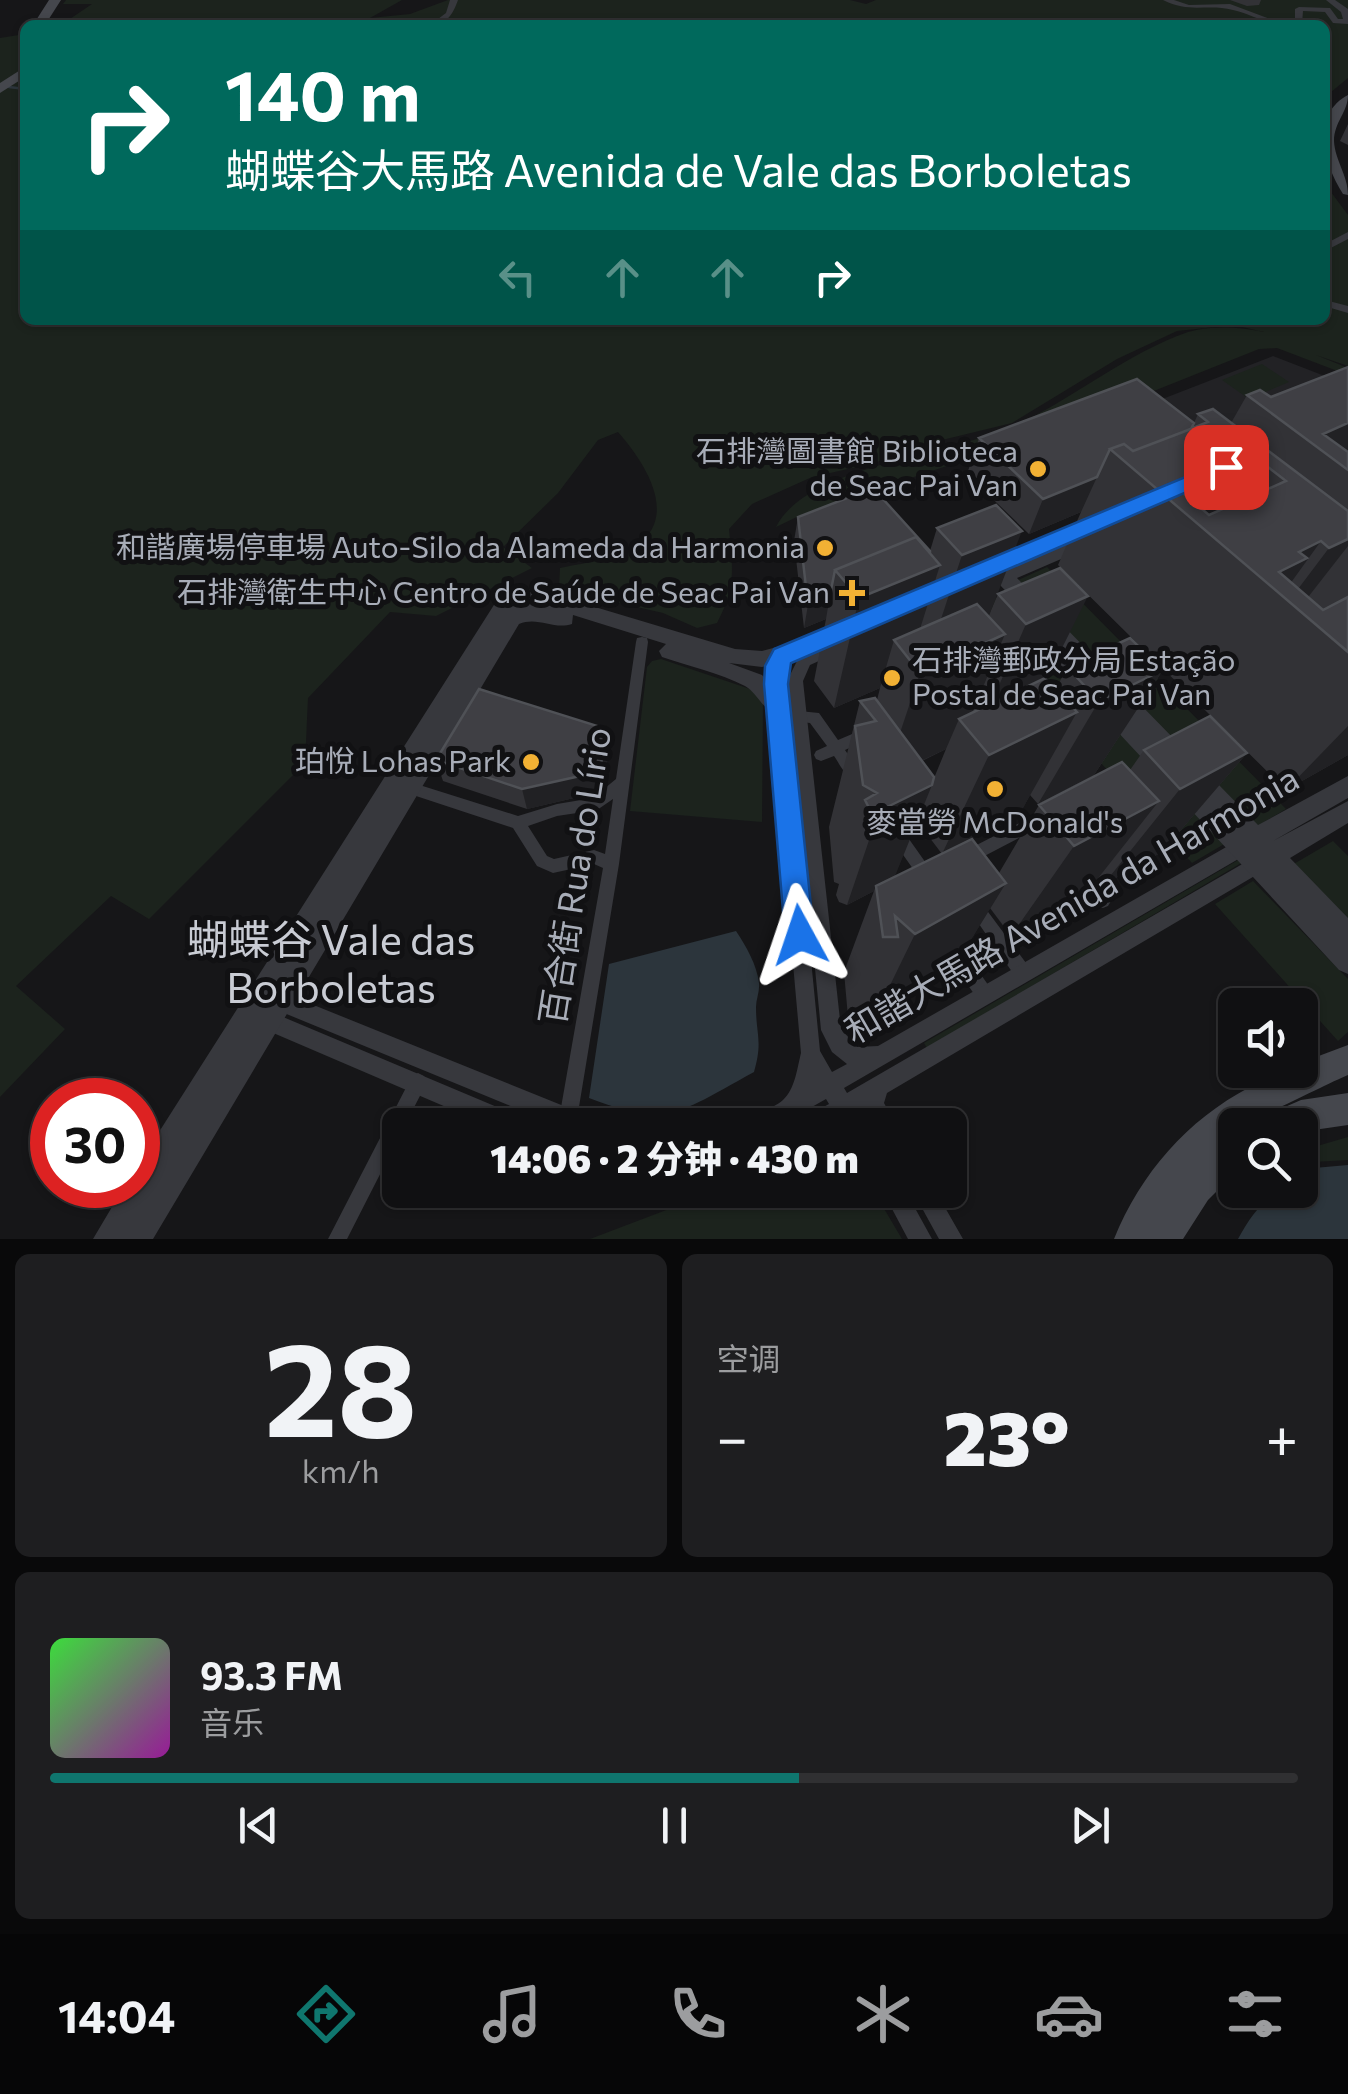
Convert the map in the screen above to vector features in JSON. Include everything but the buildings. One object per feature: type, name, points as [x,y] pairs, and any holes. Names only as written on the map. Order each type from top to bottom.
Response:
[{"type":"main road","points":[[1330,122],[1335,110],[1348,99]]},
{"type":"main road","points":[[1330,162],[1348,191]]},
{"type":"main road","points":[[1330,183],[1348,206]]},
{"type":"main road","points":[[1131,1239],[1150,1196],[1180,1156],[1208,1132],[1238,1110],[1348,1060]]},
{"type":"main road","points":[[1318,1113],[1348,1109]]},
{"type":"main road","points":[[1164,1239],[1196,1188],[1218,1167]]},
{"type":"street","points":[[1167,0],[1188,8],[1230,6],[1268,20]]},
{"type":"street","points":[[1299,20],[1298,9],[1304,7],[1327,10],[1338,22],[1347,22],[1345,11],[1330,0]]},
{"type":"street","points":[[1108,524],[985,576],[1256,852],[1348,936]]},
{"type":"street","points":[[136,1239],[265,1007],[506,602],[518,596],[534,596],[746,659],[788,652],[861,621]]},
{"type":"street","points":[[108,1239],[410,788],[517,616],[539,612],[756,681],[789,712],[814,716],[829,752],[859,780]]},
{"type":"street","points":[[789,712],[804,661],[851,641]]},
{"type":"street","name":"百合街 Rua do Lírio","points":[[578,1108],[642,642]]},
{"type":"street","points":[[788,652],[776,671],[789,712],[831,1030],[841,1049],[850,1056],[871,1059],[881,1055]]},
{"type":"street","name":"和諧大馬路 Avenida da Harmonia","points":[[789,712],[810,1051],[846,1108]]},
{"type":"street","points":[[829,752],[888,724]]},
{"type":"street","points":[[518,824],[558,810],[597,804],[620,784]]},
{"type":"street","name":"和諧大馬路 Avenida da Harmonia","points":[[858,1108],[878,1087],[1256,852],[1348,786]]},
{"type":"street","points":[[410,788],[518,824],[548,864],[594,858],[611,864]]},
{"type":"street","points":[[1025,806],[1048,834]]},
{"type":"street","name":"和諧大馬路 Avenida da Harmonia","points":[[791,1107],[1024,973],[1256,852],[1348,811]]},
{"type":"street","points":[[910,888],[1054,812]]},
{"type":"street","points":[[890,824],[928,878]]},
{"type":"street","points":[[1256,852],[1348,962]]},
{"type":"street","points":[[1070,861],[1102,901]]},
{"type":"street","points":[[968,898],[1024,973]]},
{"type":"street","points":[[942,934],[985,995]]},
{"type":"street","points":[[265,1007],[475,1108]]},
{"type":"street","points":[[265,1007],[538,1108]]},
{"type":"street","points":[[791,1107],[804,1082],[810,1051]]},
{"type":"street","points":[[338,1239],[418,1082]]},
{"type":"street","name":"和諧大馬路 Avenida da Harmonia","points":[[876,1108],[878,1087]]},
{"type":"street","points":[[903,1208],[921,1239]]},
{"type":"street","points":[[934,1208],[952,1239]]},
{"type":"shaded area","points":[[66,0],[402,0],[370,18],[410,14],[448,0],[850,0],[866,4],[876,0],[1348,0],[1348,78],[1330,93],[1330,20],[68,20],[92,4],[63,4]]},
{"type":"shaded area","points":[[20,35],[20,325],[1234,325],[1177,331],[1117,359],[1012,423],[812,477],[752,504],[729,529],[732,578],[723,610],[717,623],[697,628],[663,613],[559,589],[560,568],[629,550],[647,536],[654,523],[655,495],[644,467],[618,432],[598,440],[558,493],[503,547],[532,568],[436,616],[390,612],[308,698],[305,763],[149,919],[111,896],[16,986],[65,1029],[0,1097],[0,38]]},
{"type":"shaded area","points":[[1330,191],[1348,215],[1348,366],[1316,355],[1348,368],[1348,375],[1277,348],[1259,349],[1061,428],[803,514],[776,527],[793,506],[818,489],[887,463],[1019,424],[1165,341],[1206,328],[1264,332],[1234,325],[1330,325]]},
{"type":"shaded area","points":[[1273,356],[1348,385],[1190,471],[1121,415]]},
{"type":"shaded area","points":[[1262,364],[1289,382],[1249,399],[1222,380]]},
{"type":"shaded area","points":[[1047,567],[1286,809],[1252,829],[1016,581]]},
{"type":"shaded area","points":[[989,590],[1226,843],[1192,863],[956,604]]},
{"type":"shaded area","points":[[661,659],[750,689],[763,702],[762,822],[630,811],[647,667]]},
{"type":"shaded area","points":[[1333,841],[1348,856],[1348,922],[1292,865]]},
{"type":"shaded area","points":[[1240,859],[1243,862],[927,1048],[924,1043]]},
{"type":"shaded area","points":[[1253,881],[1348,979],[1348,1032],[1338,1041],[1318,1019],[1318,988],[1290,988],[1215,904]]},
{"type":"shaded area","points":[[736,931],[759,983],[759,1045],[754,1072],[684,1108],[621,1108],[589,1098],[609,964]]},
{"type":"shaded area","points":[[1348,1137],[1348,1160],[1318,1162],[1318,1146]]},
{"type":"shaded area","points":[[1348,1165],[1348,1239],[1238,1239],[1260,1208],[1318,1208],[1318,1168]]},
{"type":"shaded area","points":[[672,1208],[884,1208],[902,1239],[590,1239]]},
{"type":"waterway","points":[[9,87],[20,88]]},
{"type":"place","name":"石排灣圖書館 Biblioteca de Seac Pai Van","points":[[1038,469]]},
{"type":"place","name":"和諧廣場停車場 Auto-Silo da Alameda da Harmonia","points":[[825,548]]},
{"type":"place","name":"石排灣衛生中心 Centro de Saúde de Seac Pai Van","points":[[852,593]]},
{"type":"place","name":"石排灣郵政分局 Estação Postal de Seac Pai Van","points":[[892,678]]},
{"type":"place","name":"珀悅 Lohas Park","points":[[531,762]]},
{"type":"place","name":"麥當勞 McDonald's","points":[[995,789]]},
{"type":"district","name":"蝴蝶谷 Vale das Borboletas","points":[[331,964]]},
{"type":"route","points":[[800,935],[776,684],[782,656],[1226,467]]}]
